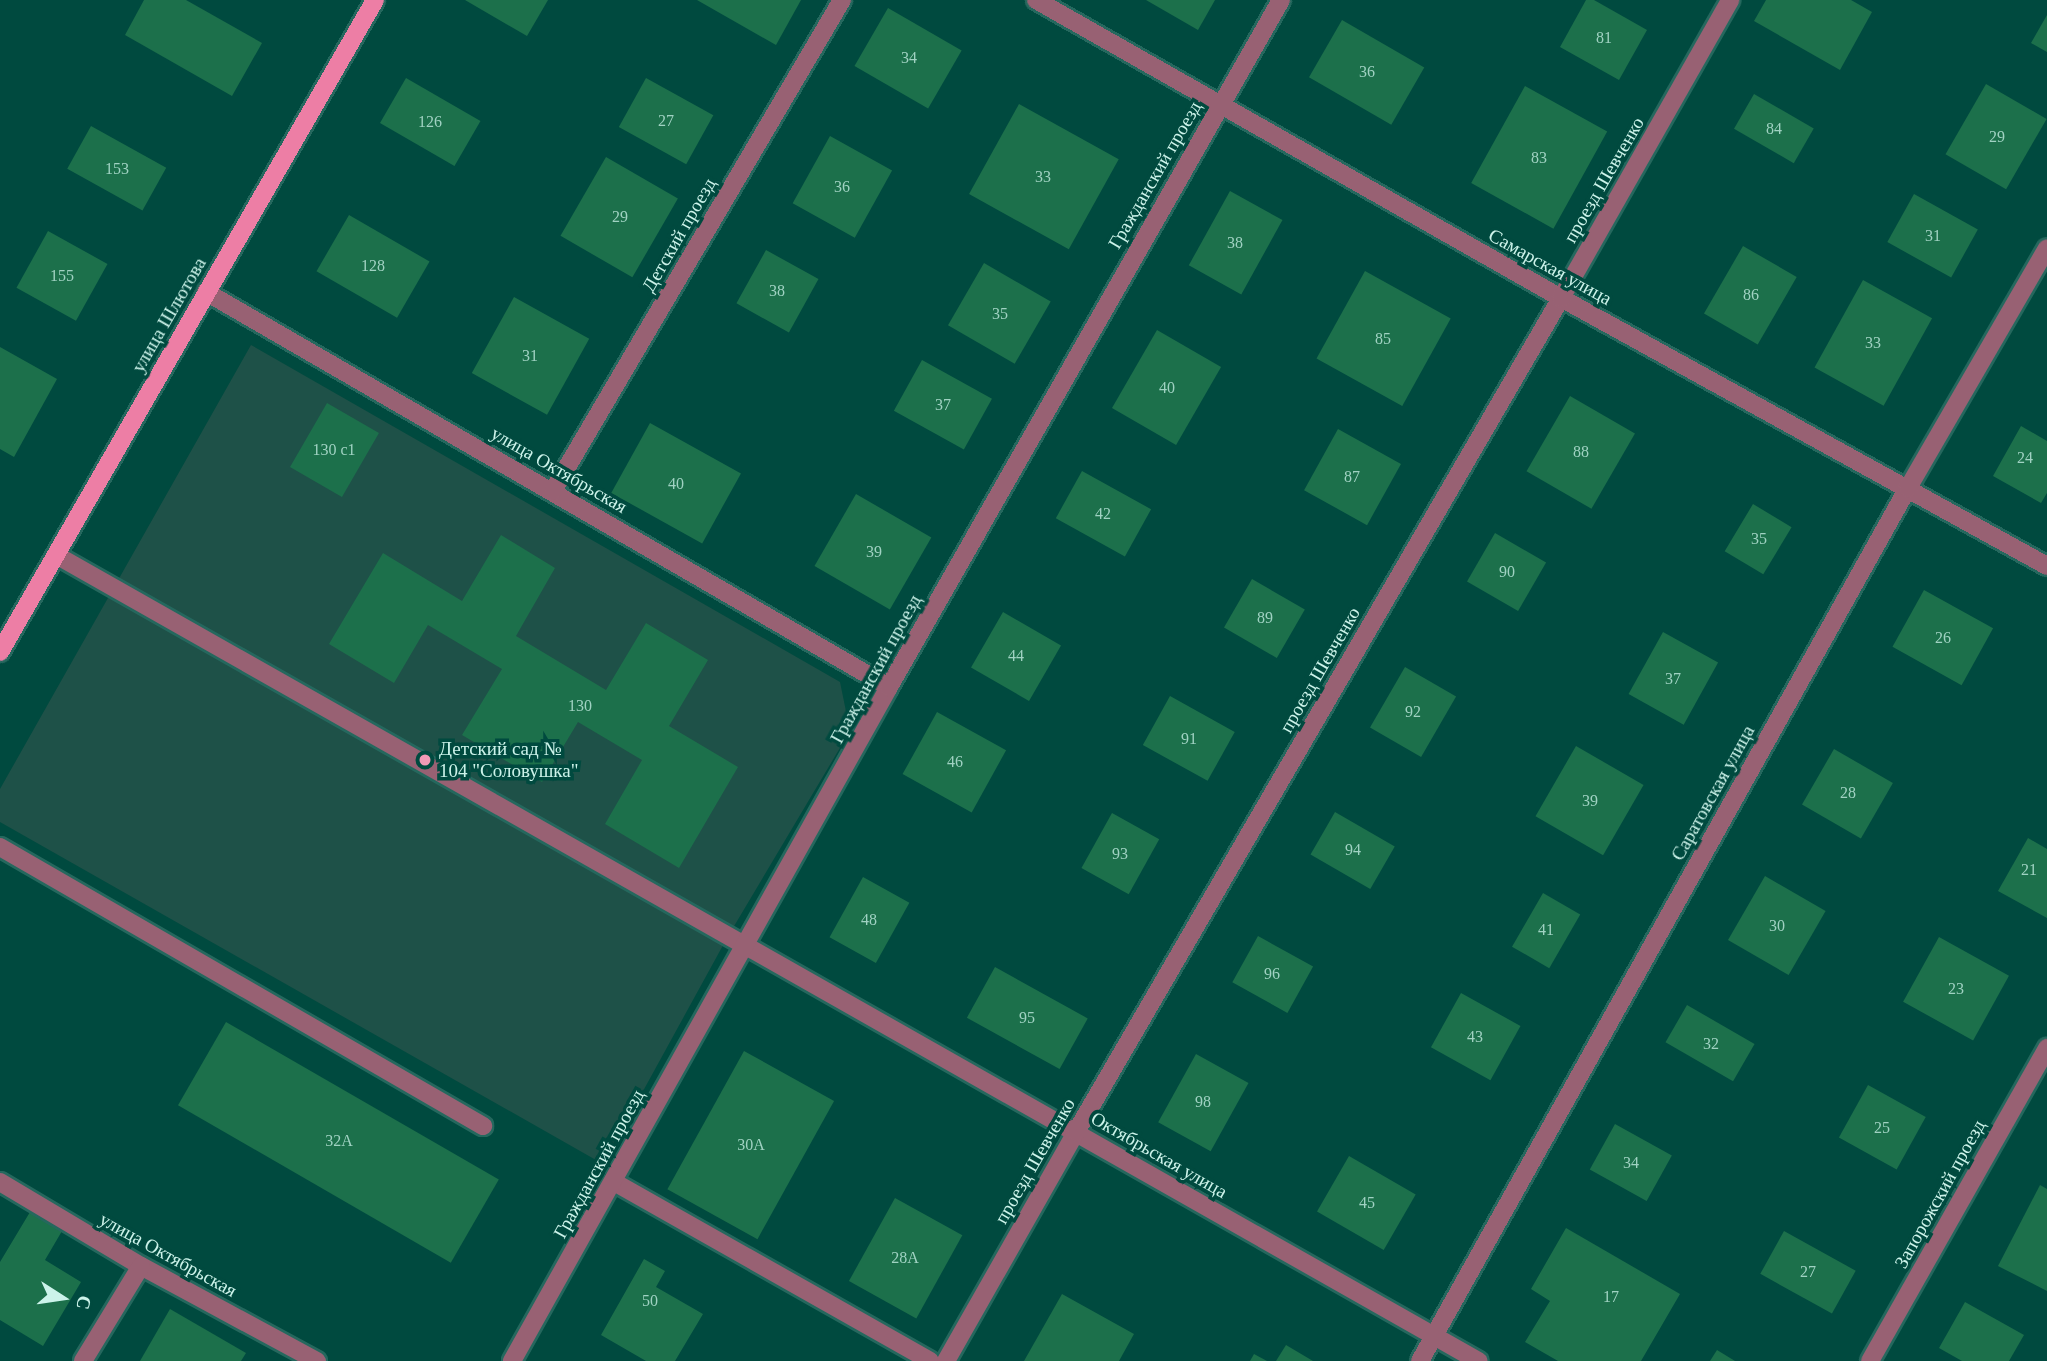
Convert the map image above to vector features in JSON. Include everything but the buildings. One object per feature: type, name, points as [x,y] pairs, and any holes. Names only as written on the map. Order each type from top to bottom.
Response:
[{"type":"main road","name":"улица Шлютова","points":[[0,652],[375,0]]},
{"type":"street","name":"Детский проезд","points":[[553,491],[842,0]]},
{"type":"street","name":"Самарская улица","points":[[1036,0],[1562,298],[2047,566]]},
{"type":"street","name":"Гражданский проезд","points":[[512,1361],[889,687],[1281,0]]},
{"type":"street","name":"проезд Шевченко","points":[[946,1361],[1076,1132],[1562,298],[1730,0]]},
{"type":"street","name":"Саратовская улица","points":[[1420,1361],[1908,488],[2047,248]]},
{"type":"street","name":"улица Октябрьская","points":[[206,292],[889,687]]},
{"type":"street","name":"Октябрьская улица","points":[[56,555],[1478,1361]]},
{"type":"street","points":[[0,847],[483,1126]]},
{"type":"street","name":"Запорожский проезд","points":[[1870,1361],[2047,1048]]},
{"type":"street","name":"улица Октябрьская","points":[[0,1182],[141,1266],[317,1361]]},
{"type":"street","points":[[614,1182],[930,1361]]},
{"type":"street","points":[[83,1361],[141,1266]]},
{"type":"shaded area","name":"Детский сад № 104 \"Соловушка\"","points":[[251,345],[840,682],[850,731],[727,938],[603,1164],[0,822],[0,789]]},
{"type":"place","name":"Детский сад № 104 \"Соловушка\"","points":[[425,760]]}]
